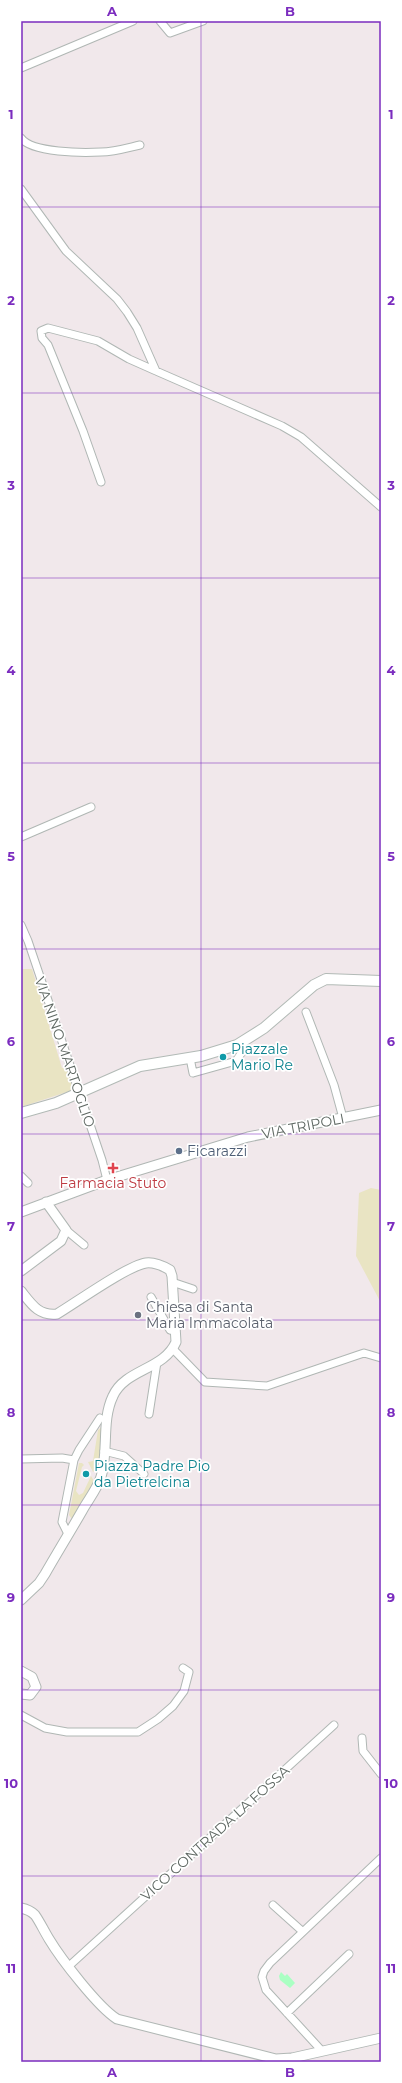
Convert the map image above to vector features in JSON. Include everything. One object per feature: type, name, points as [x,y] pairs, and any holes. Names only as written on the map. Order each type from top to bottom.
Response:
[{"type":"main road","points":[[21,1113],[56,1103],[79,1094],[140,1066],[218,1052],[242,1042],[264,1028],[314,985],[326,979],[381,981]]},
{"type":"street","points":[[21,68],[134,21]]},
{"type":"street","points":[[160,21],[170,33],[203,21]]},
{"type":"street","points":[[21,138],[24,142],[37,147],[86,152],[120,150],[140,145]]},
{"type":"street","points":[[21,188],[66,251],[117,299],[127,312],[137,328],[156,371]]},
{"type":"street","points":[[102,482],[48,345],[42,338],[41,331],[48,328],[98,341],[129,359],[282,426],[301,437],[381,507]]},
{"type":"street","points":[[21,838],[91,807]]},
{"type":"street","name":"VIA NINO MARTOGLIO","points":[[21,926],[28,941],[102,1160],[107,1180]]},
{"type":"street","points":[[306,1012],[334,1084],[343,1118]]},
{"type":"street","points":[[190,1058],[193,1073],[236,1061],[242,1052],[242,1042]]},
{"type":"street","name":"VIA TRIPOLI","points":[[21,1212],[107,1180],[248,1137],[381,1110]]},
{"type":"street","points":[[21,1176],[28,1183]]},
{"type":"street","points":[[46,1202],[66,1230],[84,1245]]},
{"type":"street","points":[[21,1270],[61,1241],[66,1230]]},
{"type":"street","points":[[21,1291],[40,1312],[48,1315],[57,1314],[119,1275],[145,1263],[152,1263],[170,1270],[176,1342],[173,1349],[157,1362],[124,1380],[113,1396],[107,1420],[103,1466],[98,1484],[39,1583],[21,1600]]},
{"type":"street","points":[[172,1282],[192,1289]]},
{"type":"street","points":[[151,1297],[170,1330],[175,1331]]},
{"type":"street","points":[[173,1349],[200,1379],[212,1384],[267,1386],[358,1354],[364,1353],[381,1358]]},
{"type":"street","points":[[149,1414],[157,1362]]},
{"type":"street","points":[[68,1534],[62,1522],[74,1460],[100,1418]]},
{"type":"street","points":[[104,1451],[124,1456],[144,1474]]},
{"type":"street","points":[[21,1459],[62,1458],[74,1460]]},
{"type":"street","points":[[21,1715],[45,1728],[67,1732],[138,1732],[168,1711],[178,1700],[184,1691],[189,1672],[183,1668]]},
{"type":"street","points":[[21,1671],[32,1677],[36,1687],[30,1695],[21,1694]]},
{"type":"street","name":"VICO CONTRADA LA FOSSA","points":[[69,1966],[334,1725]]},
{"type":"street","points":[[362,1738],[363,1751],[381,1774]]},
{"type":"street","points":[[322,2051],[266,1990],[262,1977],[264,1970],[270,1962],[302,1931],[381,1858]]},
{"type":"street","points":[[273,1905],[302,1931]]},
{"type":"street","points":[[21,1908],[26,1909],[34,1915],[49,1940],[69,1966],[103,2008],[117,2019],[276,2059],[292,2058],[381,2038]]},
{"type":"street","points":[[287,2013],[349,1954]]},
{"type":"shaded area","points":[[21,969],[32,969],[62,1068],[67,1067],[73,1090],[21,1107]]},
{"type":"shaded area","points":[[371,1188],[381,1190],[381,1303],[356,1256],[359,1193]]},
{"type":"shaded area","points":[[103,1426],[99,1468],[93,1472],[88,1462],[93,1461],[98,1430]]},
{"type":"shaded area","points":[[79,1463],[84,1465],[82,1467],[76,1491],[79,1495],[83,1493],[91,1476],[94,1481],[72,1519],[69,1515]]},
{"type":"shaded area","points":[[281,1972],[285,1976],[287,1974],[295,1983],[290,1988],[280,1980],[279,1976]]},
{"type":"place","name":"Piazzale Mario Re","points":[[223,1057]]},
{"type":"place","name":"Ficarazzi","points":[[179,1151]]},
{"type":"place","name":"Farmacia Stuto","points":[[113,1168]]},
{"type":"place","name":"Chiesa di Santa Maria Immacolata","points":[[138,1315]]},
{"type":"place","name":"Piazza Padre Pio da Pietrelcina","points":[[86,1474]]}]
